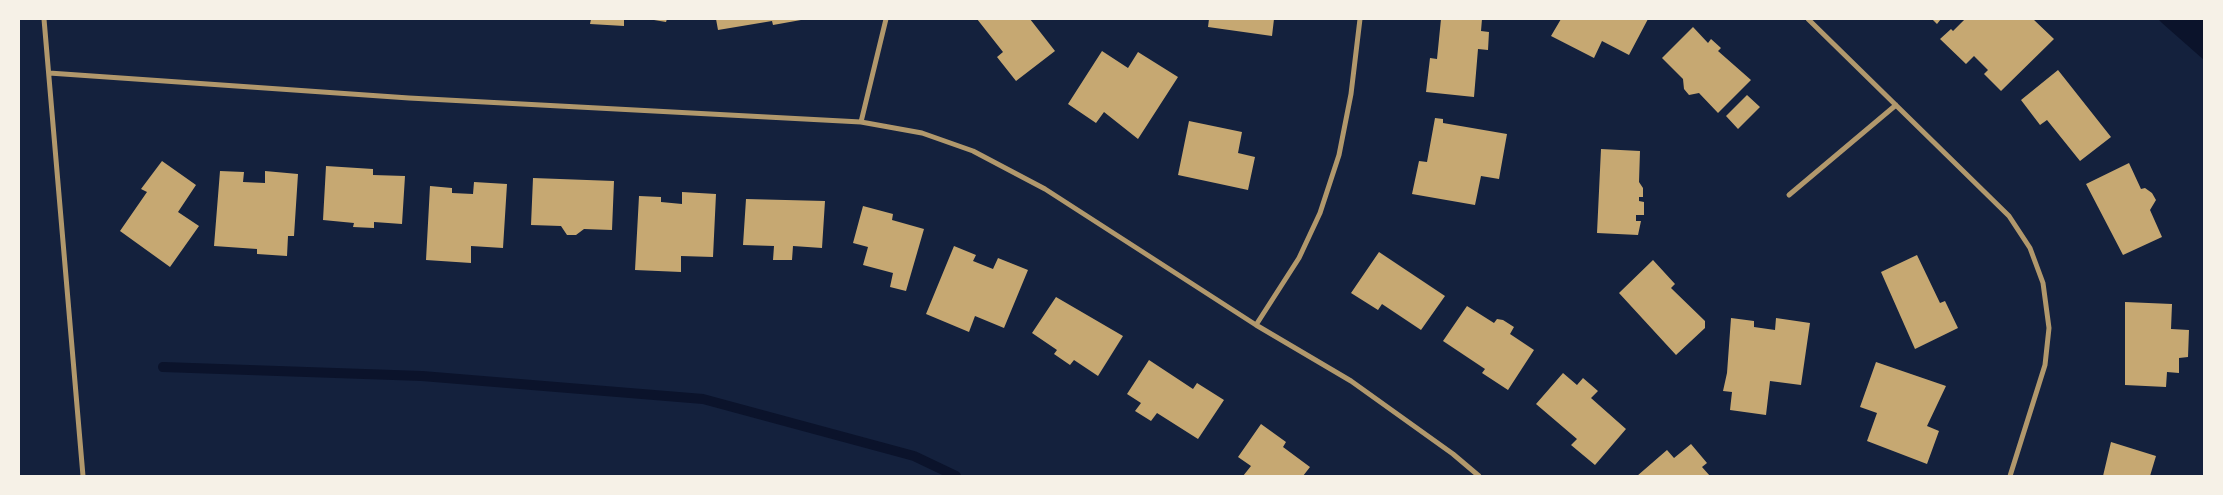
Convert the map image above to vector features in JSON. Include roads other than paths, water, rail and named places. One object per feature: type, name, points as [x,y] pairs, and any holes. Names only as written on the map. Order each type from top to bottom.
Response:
[{"type":"street","points":[[44,19],[83,476]]},
{"type":"street","points":[[861,122],[886,19]]},
{"type":"street","points":[[1256,325],[1299,258],[1322,205],[1339,155],[1352,94],[1360,19]]},
{"type":"street","points":[[1808,19],[2008,216],[2030,248],[2043,283],[2049,328],[2045,365],[2010,476]]},
{"type":"street","points":[[49,73],[418,99],[861,122],[922,133],[973,151],[1045,189],[1256,325],[1351,381],[1453,454],[1479,476]]},
{"type":"street","points":[[1789,196],[1896,105]]},
{"type":"water","points":[[2158,19],[2204,19],[2204,60],[2162,23]]},
{"type":"waterway","points":[[163,367],[422,376],[703,399],[914,456],[956,476]]}]
